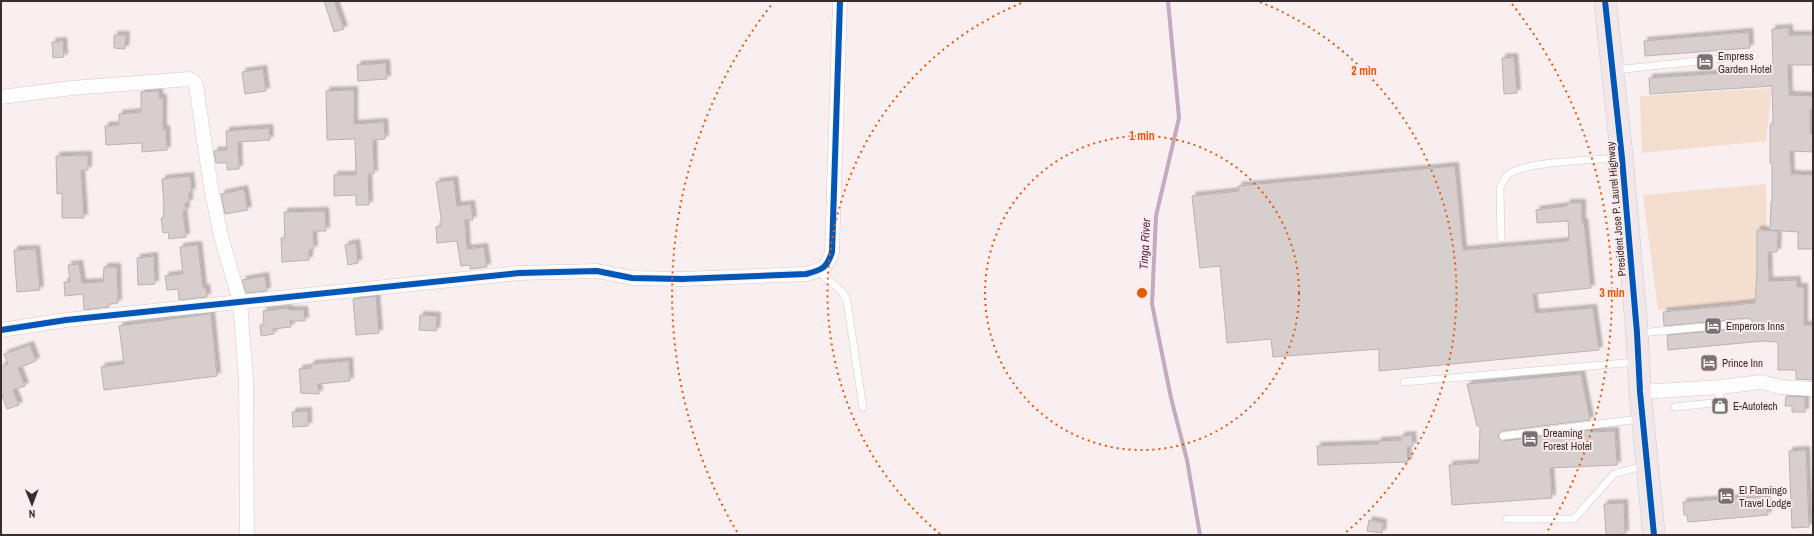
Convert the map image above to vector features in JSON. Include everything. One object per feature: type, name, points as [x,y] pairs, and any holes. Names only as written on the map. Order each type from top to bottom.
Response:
[{"type":"highway","name":"President Jose P. Laurel Highway","points":[[1605,1],[1622,158],[1637,333],[1640,392],[1654,535]]},
{"type":"street","points":[[1,330],[66,320],[518,273],[597,271],[632,278],[682,279],[806,274],[820,270],[828,263],[832,252],[840,1]]},
{"type":"street","points":[[1,97],[72,88],[189,79],[194,81],[196,84],[211,188],[221,236],[240,302],[246,380],[247,535]]},
{"type":"street","points":[[1640,392],[1721,387],[1761,382],[1780,387],[1813,389]]},
{"type":"lane","points":[[1613,70],[1754,55]]},
{"type":"lane","points":[[1501,238],[1500,188],[1503,180],[1509,174],[1530,166],[1622,158]]},
{"type":"lane","points":[[820,270],[826,280],[842,290],[848,301],[863,408]]},
{"type":"lane","points":[[1637,333],[1748,323]]},
{"type":"lane","points":[[1404,382],[1639,362]]},
{"type":"lane","points":[[1674,406],[1713,403],[1719,400],[1721,387]]},
{"type":"lane","points":[[1503,436],[1643,419]]},
{"type":"lane","points":[[1507,519],[1574,519],[1614,474],[1648,464]]},
{"type":"shaded area","points":[[1772,88],[1766,141],[1642,153],[1640,96]]},
{"type":"shaded area","points":[[1766,184],[1768,300],[1658,310],[1643,195]]},
{"type":"building","points":[[324,1],[334,1],[344,29],[334,32]]},
{"type":"building","points":[[1789,28],[1789,35],[1813,35],[1813,65],[1788,65],[1789,95],[1813,96],[1813,109],[1810,109],[1810,134],[1813,134],[1813,152],[1790,151],[1791,174],[1813,175],[1813,249],[1798,249],[1798,232],[1770,230],[1772,202],[1770,124],[1773,124],[1772,86],[1650,94],[1649,78],[1773,70],[1772,29]]},
{"type":"building","points":[[1749,32],[1750,48],[1645,56],[1644,41]]},
{"type":"building","points":[[114,35],[126,35],[125,49],[114,48]]},
{"type":"building","points":[[63,41],[64,57],[53,58],[52,42]]},
{"type":"building","points":[[1514,57],[1517,93],[1504,94],[1502,58]]},
{"type":"building","points":[[386,63],[387,79],[358,81],[357,65]]},
{"type":"building","points":[[263,69],[266,91],[245,94],[242,72]]},
{"type":"building","points":[[354,90],[354,124],[384,122],[385,139],[373,140],[374,174],[368,174],[369,205],[356,205],[356,195],[334,196],[334,175],[356,175],[355,139],[327,140],[326,91]]},
{"type":"building","points":[[159,91],[159,98],[163,98],[163,130],[166,129],[167,150],[142,152],[142,143],[106,145],[105,126],[119,125],[119,114],[141,112],[141,92]]},
{"type":"building","points":[[269,128],[270,140],[238,142],[239,169],[227,170],[227,163],[216,163],[214,151],[227,150],[226,131]]},
{"type":"building","points":[[88,155],[88,170],[81,170],[84,218],[62,218],[62,193],[57,194],[56,156]]},
{"type":"building","points":[[1455,166],[1463,250],[1569,241],[1568,221],[1537,223],[1536,210],[1567,206],[1567,203],[1582,203],[1582,223],[1584,222],[1591,288],[1533,294],[1535,313],[1593,308],[1599,350],[1379,371],[1379,349],[1273,357],[1271,339],[1227,343],[1220,266],[1200,268],[1192,196],[1239,191],[1238,186]]},
{"type":"building","points":[[190,176],[192,192],[189,192],[189,203],[185,203],[186,211],[183,211],[186,237],[169,239],[168,232],[163,233],[161,218],[164,217],[162,179]]},
{"type":"building","points":[[454,180],[457,206],[471,204],[473,220],[465,220],[467,249],[484,247],[487,267],[470,269],[470,265],[461,266],[457,241],[437,243],[436,227],[441,226],[441,218],[436,182]]},
{"type":"building","points":[[244,189],[248,210],[225,214],[221,194]]},
{"type":"building","points":[[325,211],[326,231],[313,231],[314,249],[309,250],[309,260],[282,262],[281,238],[285,238],[284,212]]},
{"type":"building","points":[[1757,230],[1778,231],[1777,252],[1768,252],[1769,281],[1797,280],[1797,287],[1804,287],[1804,325],[1813,325],[1813,380],[1796,379],[1796,370],[1778,370],[1778,342],[1763,341],[1668,350],[1667,335],[1748,328],[1752,325],[1752,320],[1748,318],[1664,326],[1663,312],[1755,303]]},
{"type":"building","points":[[356,243],[358,263],[348,265],[345,245]]},
{"type":"building","points":[[198,245],[203,288],[206,288],[207,297],[179,300],[178,289],[167,290],[165,276],[183,274],[180,247]]},
{"type":"building","points":[[36,249],[40,290],[17,292],[14,250]]},
{"type":"building","points":[[154,256],[155,284],[138,285],[137,258]]},
{"type":"building","points":[[79,264],[82,283],[103,282],[104,267],[117,267],[118,303],[109,304],[109,307],[84,310],[83,294],[65,296],[64,282],[70,282],[68,265]]},
{"type":"building","points":[[265,276],[267,291],[246,293],[242,280]]},
{"type":"building","points":[[376,296],[379,333],[356,335],[353,299]]},
{"type":"building","points":[[288,308],[289,310],[304,310],[305,321],[290,321],[291,327],[273,329],[274,334],[261,336],[260,325],[264,324],[263,311]]},
{"type":"building","points":[[211,314],[217,376],[104,390],[101,367],[124,364],[119,326]]},
{"type":"building","points":[[420,315],[437,316],[436,331],[419,330]]},
{"type":"building","points":[[30,345],[36,361],[18,368],[25,386],[13,390],[19,405],[7,409],[1,392],[1,366],[8,364],[4,354]]},
{"type":"building","points":[[349,361],[350,381],[318,384],[319,394],[301,393],[299,369],[311,368],[311,364]]},
{"type":"building","points":[[1581,374],[1590,420],[1502,431],[1498,437],[1504,441],[1592,430],[1593,432],[1615,431],[1617,465],[1550,468],[1552,498],[1452,505],[1449,465],[1479,463],[1480,426],[1477,426],[1467,384]]},
{"type":"building","points":[[1786,396],[1805,397],[1805,412],[1792,412],[1792,406],[1785,406]]},
{"type":"building","points":[[308,411],[308,426],[293,427],[292,412]]},
{"type":"building","points":[[1412,435],[1413,446],[1407,447],[1408,462],[1318,465],[1317,446],[1378,444],[1378,441],[1401,440],[1401,436]]},
{"type":"building","points":[[1806,450],[1809,527],[1792,528],[1789,451]]},
{"type":"building","points":[[1766,496],[1768,515],[1688,522],[1687,515],[1684,515],[1683,502]]},
{"type":"building","points":[[1624,503],[1625,534],[1606,535],[1604,504]]},
{"type":"building","points":[[1369,520],[1383,523],[1382,533],[1367,531]]},
{"type":"waterway","name":"Tinga River","points":[[1168,1],[1179,118],[1156,216],[1152,304],[1171,398],[1187,460],[1200,535]]},
{"type":"cycle path","points":[[1,330],[66,320],[519,273],[597,271],[632,278],[682,279],[806,274],[820,270],[826,265],[832,252],[840,1]]},
{"type":"cycle path","points":[[1605,1],[1622,158],[1637,333],[1640,392],[1654,535]]},
{"type":"place","name":"Empress Garden Hotel","points":[[1705,62]]},
{"type":"place","name":"Emperors Inns","points":[[1713,326]]},
{"type":"place","name":"Prince Inn","points":[[1709,363]]},
{"type":"place","name":"E-Autotech","points":[[1720,406]]},
{"type":"place","name":"Dreaming Forest Hotel","points":[[1530,439]]},
{"type":"place","name":"El Flamingo Travel Lodge","points":[[1726,496]]}]
